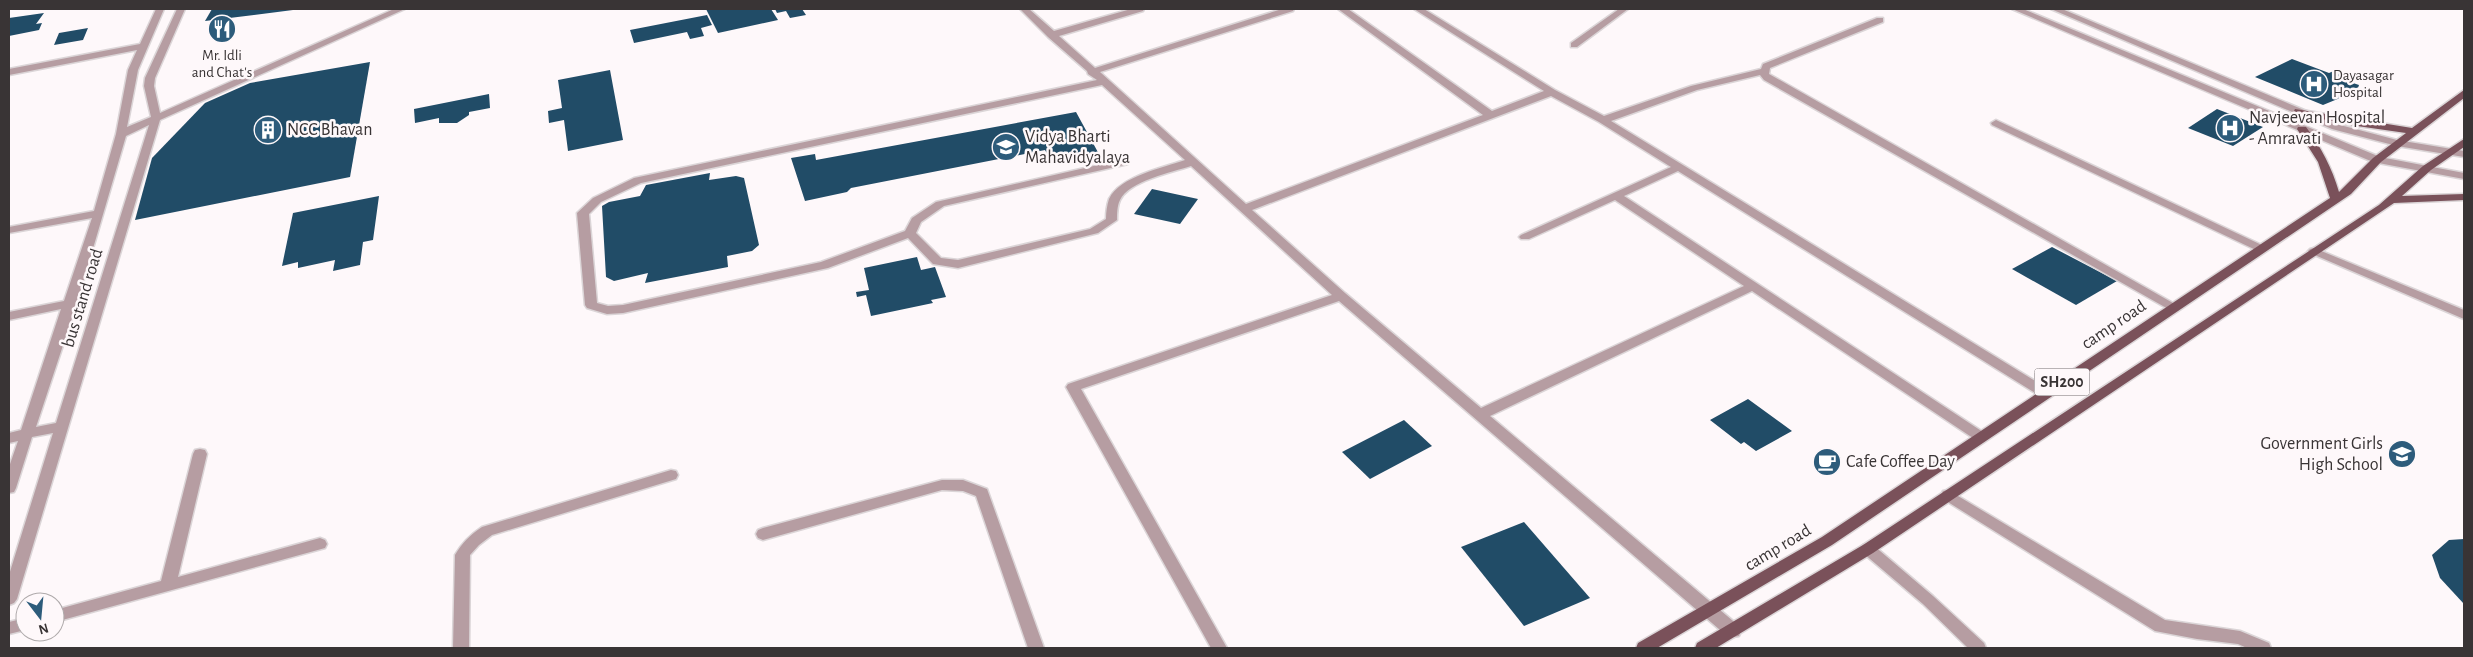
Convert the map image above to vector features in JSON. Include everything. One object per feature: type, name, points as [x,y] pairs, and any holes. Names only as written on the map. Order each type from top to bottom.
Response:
[{"type":"main road","name":"camp road","points":[[1644,648],[1827,541],[2347,192],[2377,160],[2397,143],[2464,93]]},
{"type":"main road","points":[[2299,111],[2350,122],[2414,131]]},
{"type":"main road","points":[[2302,129],[2323,158],[2336,199]]},
{"type":"main road","name":"SH200","points":[[1703,648],[1868,549],[2391,200],[2427,168],[2461,149]]},
{"type":"main road","points":[[2391,200],[2464,197]]},
{"type":"street","name":"bus stand road","points":[[9,488],[71,303],[99,212],[121,134],[133,70],[160,9]]},
{"type":"street","name":"bus stand road","points":[[9,599],[156,118],[149,86],[150,78],[181,9]]},
{"type":"street","points":[[121,134],[401,9]]},
{"type":"street","points":[[1024,9],[1091,72],[1194,161],[1244,209],[1341,296],[1733,631]]},
{"type":"street","points":[[1051,35],[1140,9]]},
{"type":"street","points":[[1091,72],[1290,9]]},
{"type":"street","points":[[1342,9],[1492,116]]},
{"type":"street","points":[[1418,9],[1552,92],[1603,120],[2045,393]]},
{"type":"street","points":[[1574,44],[1624,9]]},
{"type":"street","points":[[2016,9],[2377,160],[2464,176]]},
{"type":"street","points":[[2055,9],[2336,126],[2397,143],[2461,149]]},
{"type":"street","points":[[1603,120],[1694,88],[1763,71],[1766,66],[1880,20]]},
{"type":"street","points":[[9,72],[145,46]]},
{"type":"street","points":[[1763,71],[1767,78],[2174,307]]},
{"type":"street","points":[[1103,82],[638,180],[597,200],[584,213],[592,305],[607,310],[622,309],[824,266],[910,233],[916,220],[940,204],[1124,162]]},
{"type":"street","points":[[1244,209],[1552,92]]},
{"type":"street","points":[[1996,123],[2262,249]]},
{"type":"street","points":[[910,233],[937,261],[958,264],[1094,231],[1111,220],[1114,199],[1134,182],[1194,161]]},
{"type":"street","points":[[1525,238],[1679,168]]},
{"type":"street","points":[[1618,197],[1981,437]]},
{"type":"street","points":[[9,230],[99,212]]},
{"type":"street","points":[[2314,252],[2464,315]]},
{"type":"street","points":[[1480,415],[1753,286]]},
{"type":"street","points":[[1219,648],[1073,387],[1341,296]]},
{"type":"street","points":[[9,316],[71,303]]},
{"type":"street","points":[[9,438],[62,426]]},
{"type":"street","points":[[168,585],[200,454]]},
{"type":"street","points":[[460,648],[464,555],[467,546],[475,539],[487,531],[670,474]]},
{"type":"street","points":[[763,534],[942,485],[959,484],[971,486],[982,493],[1036,648]]},
{"type":"street","points":[[1948,495],[2160,626],[2240,638],[2263,648]]},
{"type":"street","points":[[65,613],[320,544]]},
{"type":"street","points":[[1868,549],[1928,600],[1978,648]]},
{"type":"building","points":[[212,9],[293,9],[293,10],[205,21]]},
{"type":"building","points":[[706,9],[771,9],[778,20],[718,33]]},
{"type":"building","points":[[775,9],[802,9],[806,15],[790,18],[786,11],[777,13]]},
{"type":"building","points":[[44,13],[36,24],[42,23],[39,30],[9,36],[9,18]]},
{"type":"building","points":[[707,15],[712,25],[701,28],[704,36],[690,39],[687,32],[634,43],[630,30]]},
{"type":"building","points":[[88,28],[83,40],[54,45],[59,33]]},
{"type":"building","points":[[2292,59],[2329,73],[2336,70],[2354,77],[2347,81],[2359,85],[2357,91],[2323,105],[2255,77]]},
{"type":"building","name":"NCC Bhavan","points":[[370,62],[350,177],[135,220],[152,158],[205,103],[250,83]]},
{"type":"building","points":[[610,70],[623,140],[568,151],[564,120],[549,123],[548,111],[562,108],[558,80]]},
{"type":"building","points":[[489,94],[490,108],[469,112],[469,115],[457,123],[439,123],[439,118],[415,123],[414,109]]},
{"type":"building","points":[[2217,109],[2263,127],[2233,146],[2188,128]]},
{"type":"building","points":[[1076,112],[1100,156],[1053,165],[1045,150],[851,188],[847,192],[805,201],[791,158],[815,154],[816,160]]},
{"type":"building","points":[[710,173],[709,180],[736,176],[744,178],[759,245],[752,251],[727,256],[728,267],[645,283],[648,273],[614,281],[606,277],[602,206],[609,202],[640,196],[646,185]]},
{"type":"building","points":[[1152,189],[1198,199],[1180,224],[1134,214]]},
{"type":"building","points":[[379,196],[373,240],[363,242],[360,265],[333,271],[335,260],[298,268],[298,262],[282,266],[293,213]]},
{"type":"building","points":[[2052,247],[2117,281],[2076,305],[2012,269]]},
{"type":"building","points":[[917,257],[921,270],[935,267],[946,297],[931,300],[933,303],[871,316],[866,295],[857,297],[856,292],[869,290],[864,268]]},
{"type":"building","points":[[1748,399],[1792,431],[1756,451],[1744,442],[1741,444],[1710,420]]},
{"type":"building","points":[[1404,420],[1432,446],[1370,479],[1342,452]]},
{"type":"building","points":[[1524,522],[1590,598],[1524,626],[1461,547]]},
{"type":"building","points":[[2464,539],[2464,604],[2440,578],[2432,555],[2449,540]]},
{"type":"place","name":"Mr. Idli and Chat's","points":[[222,29]]},
{"type":"place","name":"Dayasagar Hospital","points":[[2314,84]]},
{"type":"place","name":"Navjeevan Hospital - Amravati","points":[[2230,128]]},
{"type":"place","name":"NCC Bhavan","points":[[268,130]]},
{"type":"place","name":"Vidya Bharti Mahavidyalaya","points":[[1006,147]]},
{"type":"place","name":"Government Girls High School","points":[[2402,454]]},
{"type":"place","name":"Cafe Coffee Day","points":[[1827,462]]}]
